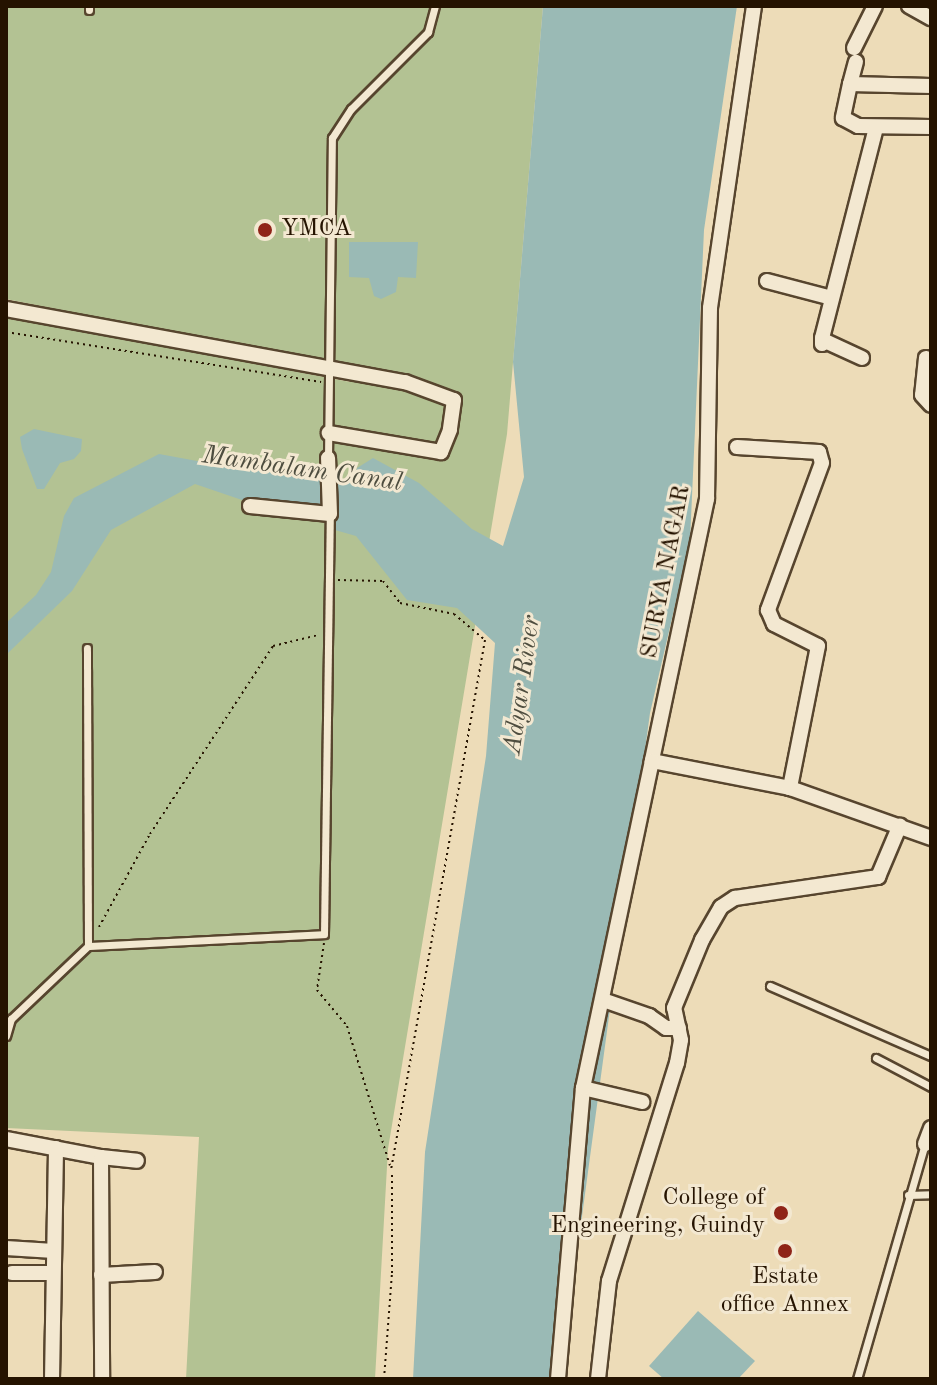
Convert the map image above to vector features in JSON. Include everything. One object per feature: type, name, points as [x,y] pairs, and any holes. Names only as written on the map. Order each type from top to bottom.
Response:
[{"type":"street","name":"SURYA NAGAR","points":[[558,1379],[583,1088],[606,1001],[707,499],[710,308],[754,6]]},
{"type":"street","points":[[875,6],[855,55],[843,118],[849,125],[876,128],[931,127]]},
{"type":"street","points":[[912,7],[931,18]]},
{"type":"street","points":[[850,84],[931,86]]},
{"type":"street","points":[[862,358],[825,341],[822,344],[876,128]]},
{"type":"street","points":[[767,281],[832,298]]},
{"type":"street","points":[[6,309],[332,377],[416,385],[454,400],[450,430],[441,452],[329,433]]},
{"type":"street","points":[[926,358],[922,395],[931,405]]},
{"type":"street","points":[[737,447],[819,452],[822,463],[768,610],[774,624],[818,646],[790,788]]},
{"type":"street","points":[[250,506],[330,514],[328,458]]},
{"type":"street","points":[[652,761],[790,788],[931,838]]},
{"type":"street","points":[[598,1379],[609,1281],[677,1063],[679,1028],[674,1008],[692,960],[729,900],[868,881],[885,869],[900,825]]},
{"type":"street","points":[[606,1001],[649,1016],[666,1028],[679,1028]]},
{"type":"street","points":[[583,1088],[642,1102]]},
{"type":"street","points":[[925,1144],[931,1128]]},
{"type":"street","points":[[6,1139],[137,1161]]},
{"type":"street","points":[[52,1379],[56,1148]]},
{"type":"street","points":[[101,1157],[102,1379]]},
{"type":"street","points":[[6,1248],[54,1251]]},
{"type":"street","points":[[101,1275],[155,1272]]},
{"type":"street","points":[[12,1273],[53,1273]]},
{"type":"lane","points":[[328,458],[332,377],[332,138],[351,109],[428,32],[435,6]]},
{"type":"lane","points":[[6,1036],[11,1019],[88,946],[324,934],[330,514]]},
{"type":"lane","points":[[87,648],[88,946]]},
{"type":"lane","points":[[770,986],[931,1056]]},
{"type":"lane","points":[[876,1058],[931,1087]]},
{"type":"lane","points":[[857,1379],[925,1144]]},
{"type":"lane","points":[[908,1195],[931,1194]]},
{"type":"path","points":[[6,332],[332,377]]},
{"type":"path","points":[[329,580],[383,581],[400,603],[454,614],[485,640],[391,1170],[392,1273],[384,1379]]},
{"type":"path","points":[[88,946],[150,834],[273,646],[328,633]]},
{"type":"path","points":[[324,934],[317,990],[347,1026],[391,1170]]},
{"type":"green space","points":[[6,6],[543,6],[507,434],[388,1149],[375,1379],[186,1379],[199,1137],[6,1128],[6,316],[350,382],[351,368],[6,299]]},
{"type":"water","points":[[543,6],[737,6],[704,230],[690,541],[650,713],[560,1379],[413,1379],[425,1152],[486,756],[495,643],[457,608],[407,600],[356,536],[335,530],[337,510],[242,500],[195,484],[111,530],[72,591],[6,655],[6,623],[36,595],[51,572],[64,516],[74,498],[159,454],[219,465],[318,468],[333,481],[352,481],[357,468],[373,458],[419,483],[472,529],[503,546],[524,477],[513,362]]},
{"type":"water","points":[[349,242],[418,242],[416,278],[398,277],[396,292],[381,299],[374,296],[369,278],[349,277]]},
{"type":"water","points":[[34,429],[82,439],[81,451],[74,459],[60,463],[44,489],[37,489],[20,437]]},
{"type":"water","points":[[698,1311],[755,1361],[738,1379],[664,1379],[649,1366]]},
{"type":"place","name":"YMCA","points":[[265,230]]},
{"type":"place","name":"College of Engineering, Guindy","points":[[781,1213]]},
{"type":"place","name":"Estate office Annex","points":[[785,1251]]},
{"type":"water label","name":"Mambalam Canal","points":[[302,470]]},
{"type":"water label","name":"Adyar River","points":[[523,685]]}]
